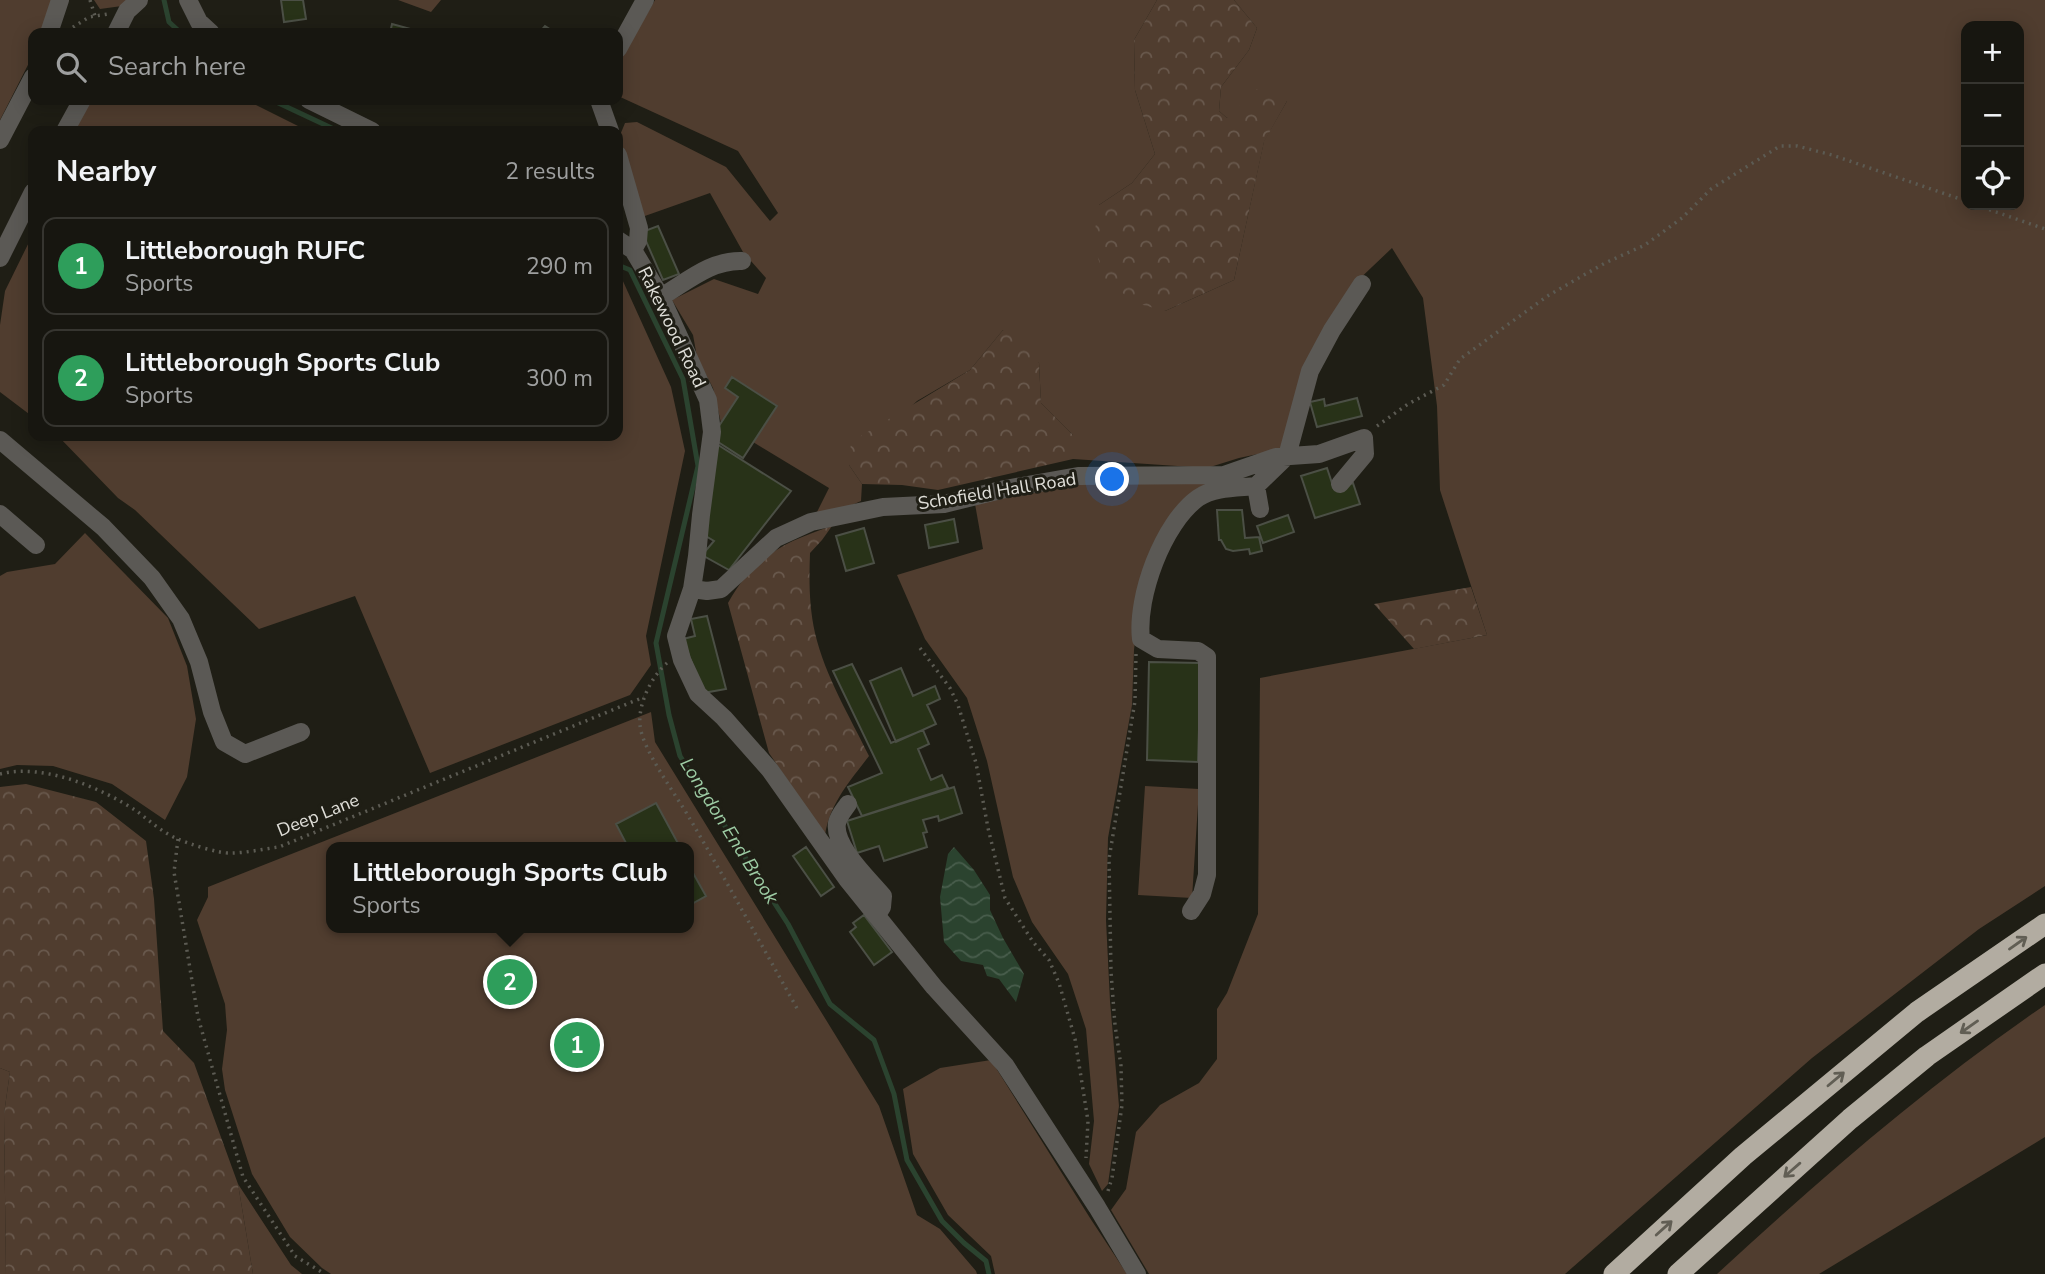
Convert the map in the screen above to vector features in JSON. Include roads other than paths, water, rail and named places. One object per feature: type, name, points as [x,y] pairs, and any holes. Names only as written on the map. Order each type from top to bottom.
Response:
[{"type":"highway","points":[[1614,1274],[1743,1156],[1917,1012],[2045,924]]},
{"type":"highway","points":[[1678,1274],[1850,1119],[1927,1056],[2045,974]]},
{"type":"street","points":[[51,28],[60,0]]},
{"type":"street","points":[[188,0],[199,22],[206,28]]},
{"type":"street","points":[[623,40],[645,0]]},
{"type":"street","points":[[119,28],[133,6]]},
{"type":"street","points":[[0,140],[28,87]]},
{"type":"street","points":[[68,126],[79,105]]},
{"type":"street","points":[[319,105],[362,126]]},
{"type":"street","points":[[601,105],[608,126]]},
{"type":"street","points":[[623,173],[639,228],[639,241],[625,245]]},
{"type":"street","points":[[0,258],[28,202]]},
{"type":"street","name":"Rakewood Road","points":[[625,245],[661,297],[708,400],[712,432],[692,589],[676,636],[682,660],[698,694],[724,718],[771,770],[847,879],[934,987],[1005,1065],[1137,1274]]},
{"type":"street","points":[[661,297],[714,264],[727,260],[742,261]]},
{"type":"street","points":[[1191,911],[1202,894],[1207,875],[1207,657],[1198,651],[1158,649],[1141,639],[1139,624],[1145,587],[1163,543],[1181,516],[1198,499],[1219,490],[1256,486],[1287,456],[1310,371],[1332,330],[1362,284]]},
{"type":"street","name":"Schofield Hall Road","points":[[692,589],[721,589],[776,538],[811,522],[883,507],[944,503],[1078,476],[1224,475],[1276,457],[1319,454],[1364,438],[1365,454],[1340,484]]},
{"type":"street","points":[[0,440],[103,527],[152,578],[181,619],[199,662],[212,712],[224,742],[245,754],[301,732]]},
{"type":"street","points":[[1256,486],[1260,509]]},
{"type":"street","points":[[0,514],[36,545]]},
{"type":"street","points":[[848,804],[839,816],[836,826],[839,838],[849,856],[883,896],[882,907],[877,915]]},
{"type":"water","points":[[954,847],[974,870],[990,895],[990,910],[1024,974],[1016,1002],[999,979],[987,976],[983,965],[961,961],[944,942],[940,897],[948,854]]},
{"type":"waterway","name":"Longdon End Brook","points":[[164,0],[169,22],[176,28]]},
{"type":"waterway","name":"Longdon End Brook","points":[[283,105],[327,126]]},
{"type":"waterway","name":"Longdon End Brook","points":[[623,267],[630,270],[683,379],[698,466],[656,643],[669,715],[680,756],[788,924],[830,1004],[874,1040],[894,1094],[907,1160],[942,1221],[986,1261],[989,1274]]},
{"type":"place","name":"Littleborough Sports Club","points":[[510,982]]},
{"type":"place","name":"Littleborough RUFC","points":[[577,1045]]}]
